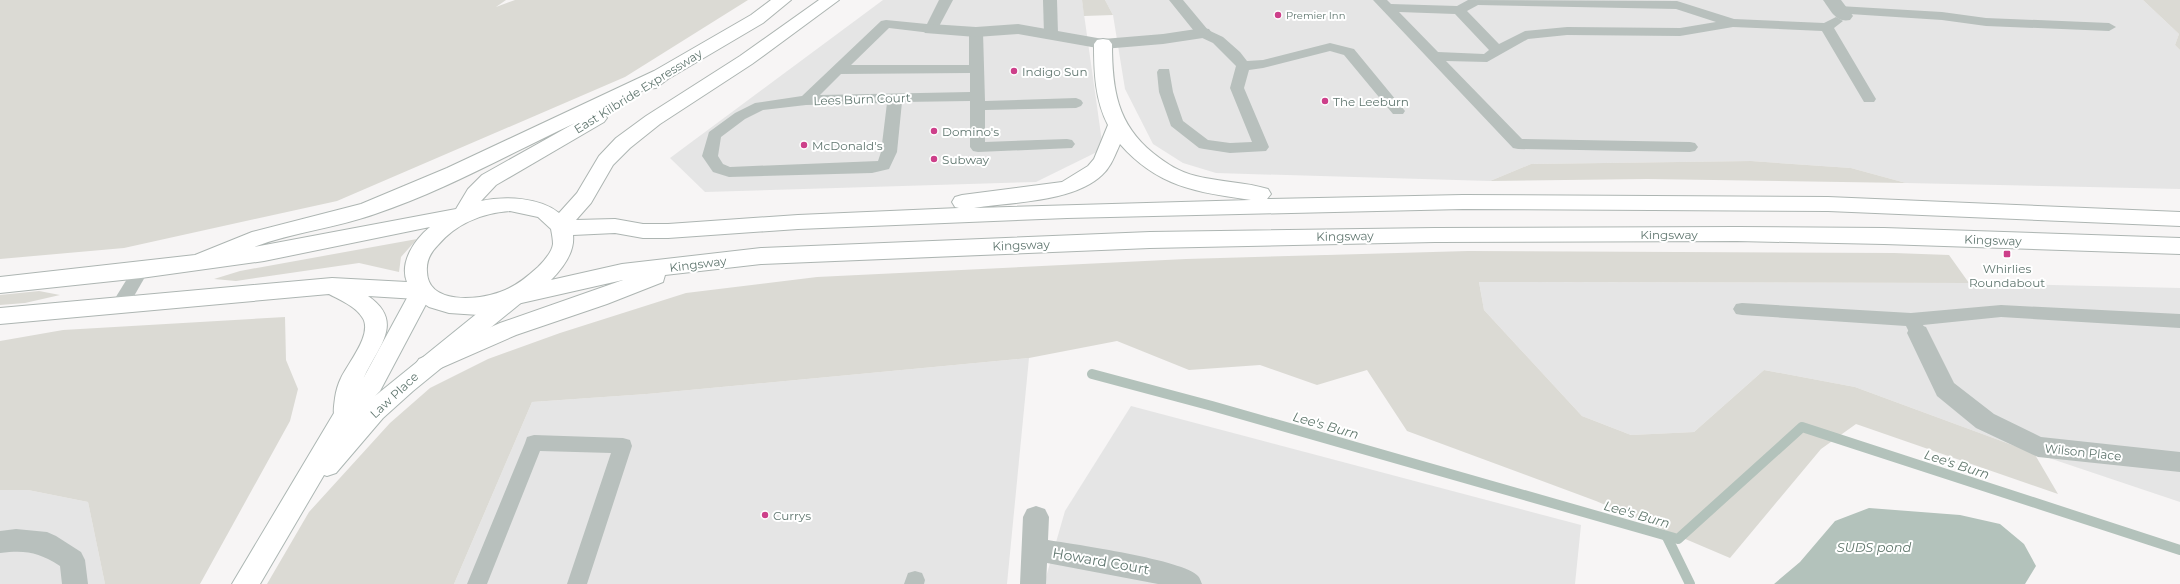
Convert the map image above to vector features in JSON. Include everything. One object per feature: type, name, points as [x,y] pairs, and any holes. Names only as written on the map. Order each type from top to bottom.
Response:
[{"type":"main road","name":"East Kilbride Expressway","points":[[463,215],[475,194],[489,180],[633,97],[661,75],[757,19],[782,0]]},
{"type":"main road","points":[[561,226],[584,198],[606,161],[623,143],[653,120],[746,60],[830,0]]},
{"type":"main road","points":[[1103,44],[1102,72],[1106,99],[1117,127],[1142,155],[1170,175],[1220,189],[1351,204]]},
{"type":"main road","points":[[203,260],[258,237],[330,222],[384,204],[469,166],[604,100],[661,75]]},
{"type":"main road","points":[[798,222],[1068,188],[1095,171],[1103,161],[1117,127]]},
{"type":"main road","points":[[561,226],[615,226],[643,231],[668,231],[798,222],[1067,211],[1351,204],[1573,201],[1808,204],[2180,220]]},
{"type":"main road","points":[[0,285],[141,270],[203,260],[264,253],[427,220],[463,215],[498,205],[523,205],[543,210],[556,218],[561,226],[564,245],[551,270],[541,280],[514,296],[483,305],[460,306],[440,303],[422,291],[416,281],[415,269],[418,257],[424,245],[435,234],[463,215]]},
{"type":"main road","name":"Kingsway","points":[[514,296],[622,272],[678,267],[760,256],[1142,240],[1564,233],[1815,235],[2180,246]]},
{"type":"main road","points":[[427,365],[508,329],[599,298],[678,267]]},
{"type":"main road","points":[[0,316],[332,286],[422,291]]},
{"type":"main road","points":[[332,286],[363,302],[372,313],[375,324],[371,346],[351,381],[345,415]]},
{"type":"main road","name":"Law Place","points":[[245,584],[291,510],[345,415],[372,384],[422,291]]},
{"type":"main road","name":"Law Place","points":[[291,510],[375,411],[427,365],[514,296]]},
{"type":"street","points":[[931,29],[976,32],[1018,29],[1103,44],[1163,39],[1203,33]]},
{"type":"street","name":"Wilson Place","points":[[1914,326],[1945,389],[1985,421],[2038,447],[2180,462]]},
{"type":"street","points":[[1033,584],[1036,517]]},
{"type":"street","points":[[0,542],[16,540],[47,544],[72,560],[75,584]]},
{"type":"street","name":"Howard Court","points":[[1035,549],[1152,570],[1183,580],[1189,584]]},
{"type":"lane","points":[[931,29],[946,0]]},
{"type":"lane","points":[[1050,0],[1051,34]]},
{"type":"lane","points":[[1176,0],[1203,33],[1218,40],[1235,55],[1243,66]]},
{"type":"lane","points":[[1384,4],[1459,10],[1476,1],[1677,5],[1732,23]]},
{"type":"lane","points":[[1384,4],[1518,144],[1690,147]]},
{"type":"lane","points":[[1827,27],[1838,9],[1942,16],[1986,22],[2109,27]]},
{"type":"lane","points":[[1459,10],[1497,51]]},
{"type":"lane","points":[[1434,56],[1487,58],[1525,35],[1567,31],[1680,32],[1732,23],[1827,27]]},
{"type":"lane","name":"Lees Burn Court","points":[[806,100],[886,24],[931,29]]},
{"type":"lane","points":[[1827,27],[1869,99]]},
{"type":"lane","points":[[976,32],[975,69],[978,147],[1067,144]]},
{"type":"lane","points":[[1243,66],[1264,64],[1330,47],[1349,52],[1398,111]]},
{"type":"lane","points":[[1164,72],[1166,92],[1176,123],[1204,144],[1230,148],[1261,147],[1237,88],[1243,66]]},
{"type":"lane","points":[[836,70],[975,69]]},
{"type":"lane","points":[[806,100],[760,106],[740,116],[714,134],[710,156],[718,168],[729,172],[872,168],[884,165],[889,152],[894,98]]},
{"type":"lane","name":"Lees Burn Court","points":[[806,100],[894,98],[1076,103]]},
{"type":"lane","points":[[120,305],[141,270]]},
{"type":"lane","points":[[1742,309],[1914,326],[2001,311],[2180,320]]},
{"type":"lane","points":[[477,584],[534,443],[623,446],[577,584]]},
{"type":"shaded area","points":[[0,0],[506,0],[496,7],[515,0],[748,0],[625,77],[337,201],[124,248],[0,259]]},
{"type":"shaded area","points":[[883,0],[1082,0],[1103,149],[1036,182],[705,192],[670,158]]},
{"type":"shaded area","points":[[1082,0],[1105,0],[1113,15],[1084,16]]},
{"type":"shaded area","points":[[1105,0],[2143,0],[2179,34],[2175,45],[2180,50],[2180,189],[1906,183],[1851,168],[1751,161],[1531,164],[1490,181],[1216,173],[1183,163],[1153,144],[1125,89],[1113,15]]},
{"type":"shaded area","points":[[2143,0],[2180,0],[2180,50],[2175,45],[2179,34]]},
{"type":"shaded area","points":[[1751,161],[1851,168],[1906,183],[1647,179],[1490,181],[1531,164]]},
{"type":"shaded area","points":[[417,239],[401,257],[399,272],[359,263],[236,281],[214,279],[240,271]]},
{"type":"shaded area","points":[[1468,251],[1894,253],[1949,255],[1969,283],[1479,282],[1484,310],[1582,416],[1631,435],[1694,432],[1764,370],[1855,387],[2034,453],[2058,494],[1856,424],[1821,449],[1730,558],[1596,501],[1407,431],[1367,370],[1317,385],[1260,365],[1189,370],[1117,341],[1029,358],[647,394],[532,402],[454,584],[267,584],[309,512],[390,423],[430,388],[488,359],[560,333],[686,293],[817,277],[1186,259]]},
{"type":"shaded area","points":[[1479,282],[1969,283],[2180,288],[2180,502],[2034,453],[1855,387],[1764,370],[1694,432],[1631,435],[1582,416],[1484,310]]},
{"type":"shaded area","points":[[39,291],[60,295],[25,303],[0,305],[0,295]]},
{"type":"shaded area","points":[[285,317],[286,360],[298,389],[290,421],[200,584],[105,584],[88,502],[28,490],[0,490],[0,341],[63,330]]},
{"type":"shaded area","points":[[1029,358],[1007,584],[454,584],[532,402],[647,394]]},
{"type":"shaded area","points":[[1131,406],[1581,525],[1575,584],[1044,584],[1065,511]]},
{"type":"shaded area","points":[[0,490],[28,490],[88,502],[105,584],[0,584]]},
{"type":"water","name":"SUDS pond","points":[[1869,508],[1960,515],[2000,524],[2024,544],[2036,566],[2025,584],[1774,584],[1800,562],[1835,521]]},
{"type":"waterway","name":"Lee's Burn","points":[[1092,374],[1212,406],[1678,539],[1802,427],[2180,550]]},
{"type":"waterway","points":[[1667,537],[1690,584]]},
{"type":"place","name":"Premier Inn","points":[[1278,15]]},
{"type":"place","name":"Indigo Sun","points":[[1014,71]]},
{"type":"place","name":"The Leeburn","points":[[1325,101]]},
{"type":"place","name":"Domino's","points":[[934,131]]},
{"type":"place","name":"McDonald's","points":[[804,145]]},
{"type":"place","name":"Subway","points":[[934,159]]},
{"type":"place","name":"Whirlies Roundabout","points":[[2007,254]]},
{"type":"place","name":"Currys","points":[[765,515]]}]
